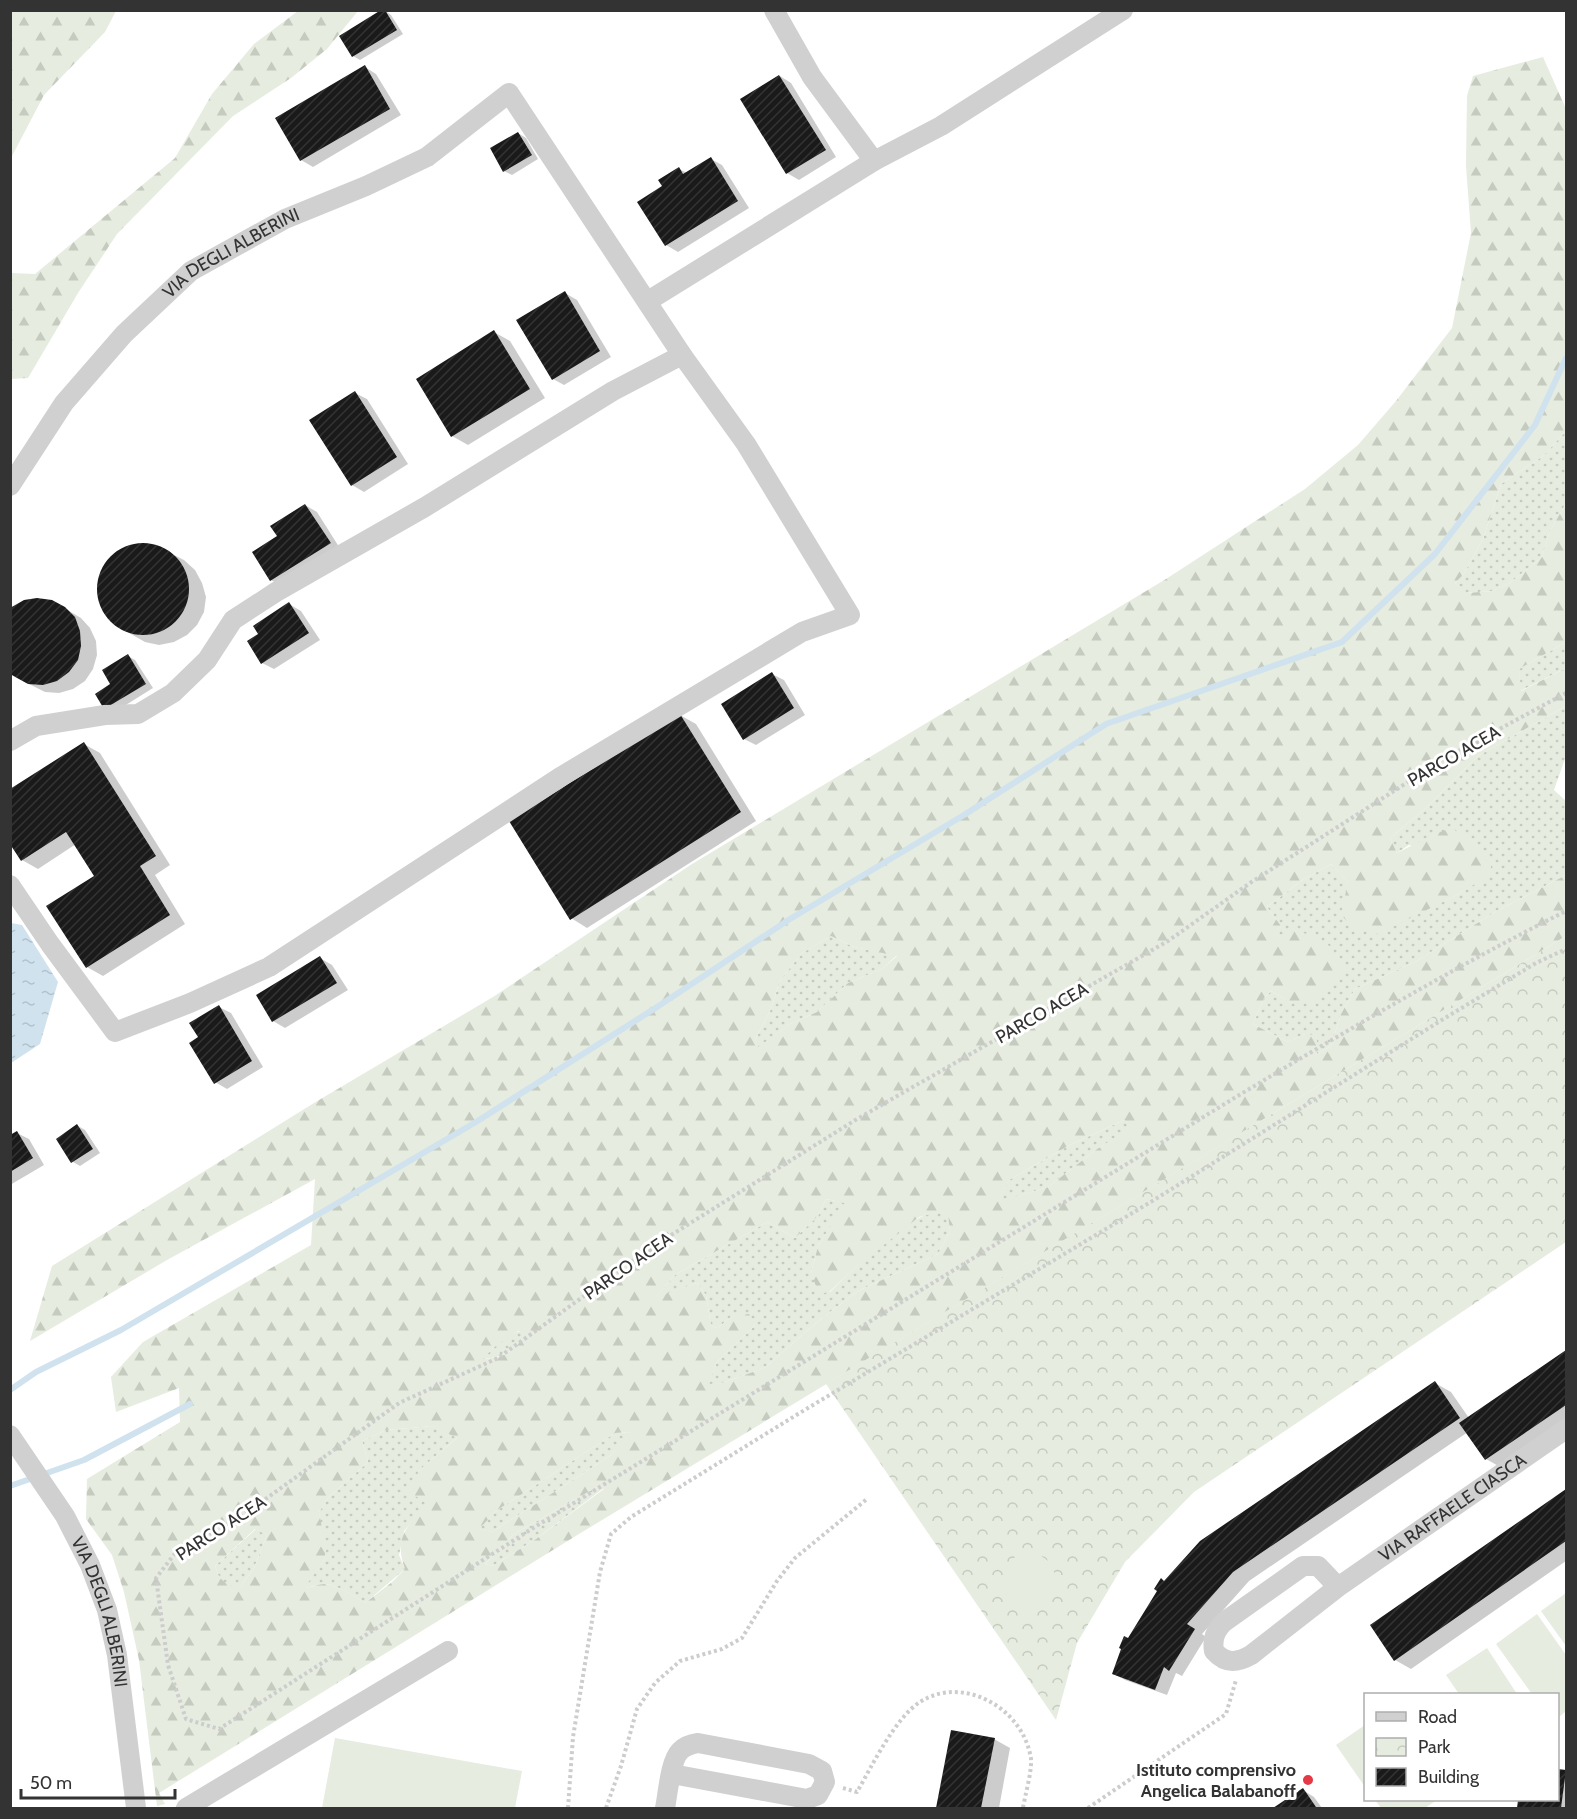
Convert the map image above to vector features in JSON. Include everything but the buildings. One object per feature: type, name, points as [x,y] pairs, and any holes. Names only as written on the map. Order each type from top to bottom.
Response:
[{"type":"street","points":[[774,10],[812,77],[874,161]]},
{"type":"street","points":[[10,885],[114,1032],[190,1003],[268,968],[562,776],[802,632],[850,615],[746,444],[682,355],[648,301],[874,161],[941,126],[1123,10]]},
{"type":"street","name":"VIA DEGLI ALBERINI","points":[[10,486],[64,403],[124,334],[192,271],[285,219],[366,186],[428,157],[509,93],[648,301]]},
{"type":"street","points":[[10,741],[36,726],[105,716],[138,714],[173,693],[207,660],[233,620],[276,592],[425,507],[613,391],[682,355]]},
{"type":"street","name":"VIA RAFFAELE CIASCA","points":[[1242,1660],[1338,1587],[1566,1429]]},
{"type":"street","name":"VIA DEGLI ALBERINI","points":[[10,1435],[65,1516],[90,1565],[110,1620],[117,1654],[136,1809]]},
{"type":"street","points":[[1242,1660],[1228,1661],[1214,1651],[1215,1633],[1224,1622],[1297,1569],[1308,1565],[1323,1569],[1338,1587]]},
{"type":"street","points":[[195,1806],[447,1651]]},
{"type":"street","points":[[665,1809],[672,1774],[676,1756],[680,1750],[691,1744],[701,1743],[809,1764],[822,1771],[825,1782],[818,1795],[807,1799],[672,1774]]},
{"type":"path","name":"PARCO ACEA","points":[[1566,693],[1444,759],[1250,883],[1168,941],[848,1125],[652,1247],[498,1358],[399,1403],[242,1516],[176,1552],[156,1578],[168,1665],[186,1719],[219,1729],[533,1528],[1236,1097],[1351,1028],[1566,911]]},
{"type":"path","points":[[568,1809],[573,1737],[600,1572],[611,1534],[631,1517],[1154,1200],[1455,1011],[1536,963],[1566,949]]},
{"type":"path","points":[[606,1809],[637,1709],[655,1683],[680,1661],[722,1649],[742,1638],[777,1581],[795,1558],[867,1499]]},
{"type":"path","points":[[1088,1809],[1226,1714],[1242,1660]]},
{"type":"path","points":[[825,1782],[857,1792],[906,1713],[921,1701],[937,1695],[952,1692],[971,1694],[1000,1707],[1015,1720],[1024,1736],[1031,1760],[1023,1809]]},
{"type":"green space","points":[[11,10],[116,11],[105,32],[44,95],[11,158]]},
{"type":"green space","points":[[298,11],[358,11],[327,49],[291,78],[233,116],[117,234],[78,293],[28,378],[11,379],[11,273],[35,274],[175,158],[212,94],[254,44]]},
{"type":"green space","points":[[1543,57],[1566,109],[1566,431],[1543,456],[1501,484],[1483,539],[1463,575],[1455,583],[1466,593],[1492,591],[1510,583],[1542,557],[1550,531],[1566,503],[1566,642],[1519,669],[1521,691],[1566,668],[1566,706],[1478,756],[1424,810],[1390,838],[1397,853],[1434,834],[1452,828],[1473,844],[1491,866],[1488,876],[1455,896],[1378,934],[1355,929],[1341,915],[1348,882],[1331,864],[1301,881],[1267,907],[1281,926],[1274,932],[1281,939],[1294,931],[1319,938],[1334,951],[1344,967],[1338,978],[1312,1002],[1292,1003],[1271,991],[1264,998],[1253,1024],[1288,1042],[1305,1034],[1317,1035],[1317,1054],[1331,1046],[1341,1014],[1355,989],[1415,962],[1495,912],[1566,875],[1566,936],[579,1534],[159,1793],[165,1804],[157,1806],[139,1660],[124,1592],[112,1555],[86,1519],[87,1479],[180,1422],[179,1388],[116,1412],[111,1377],[143,1342],[311,1245],[315,1179],[167,1260],[30,1341],[52,1266],[314,1103],[493,997],[692,864],[1166,579],[1305,489],[1358,445],[1396,401],[1452,328],[1471,233],[1466,166],[1467,96],[1473,76]],"holes":[[[831,936],[854,947],[897,956],[882,969],[848,983],[817,1012],[792,1023],[758,1047],[754,1042],[771,1009],[780,980],[802,953]],[[1124,1120],[1131,1128],[1097,1149],[1048,1187],[997,1202],[1009,1180],[1068,1146]],[[826,1199],[845,1203],[818,1246],[811,1273],[819,1294],[829,1292],[856,1267],[919,1217],[939,1212],[948,1215],[950,1231],[938,1254],[858,1291],[822,1318],[764,1368],[722,1383],[709,1384],[717,1362],[755,1325],[749,1314],[732,1316],[718,1328],[711,1326],[706,1295],[697,1283],[656,1297],[675,1275],[767,1222],[795,1238],[818,1216]],[[518,1331],[525,1331],[519,1344],[509,1352],[483,1359],[494,1347]],[[433,1426],[457,1438],[423,1467],[405,1489],[426,1503],[404,1533],[401,1549],[405,1569],[365,1603],[334,1586],[321,1584],[305,1587],[324,1560],[326,1550],[319,1512],[328,1498],[368,1462],[362,1441],[386,1430]],[[632,1432],[610,1456],[492,1532],[479,1529],[496,1511],[615,1433]],[[597,1487],[604,1489],[536,1539],[493,1566],[485,1564],[514,1534]],[[255,1529],[267,1535],[254,1568],[241,1586],[229,1586],[219,1577],[215,1566]]]},
{"type":"green space","points":[[1566,431],[1566,503],[1550,531],[1542,557],[1510,583],[1492,591],[1465,593],[1455,583],[1463,575],[1483,539],[1501,484],[1543,456]]},
{"type":"green space","points":[[1566,642],[1566,668],[1520,691],[1519,669]]},
{"type":"green space","points":[[1566,706],[1566,756],[1554,790],[1566,801],[1566,875],[1495,912],[1415,962],[1355,989],[1341,1014],[1331,1046],[1317,1054],[1305,1034],[1288,1042],[1253,1024],[1264,998],[1271,991],[1292,1003],[1281,939],[1273,932],[1281,926],[1267,907],[1301,881],[1331,864],[1348,882],[1422,911],[1455,896],[1487,876],[1491,866],[1409,845],[1397,853],[1390,838],[1424,810],[1478,756]]},
{"type":"green space","points":[[831,936],[854,947],[897,955],[882,969],[848,983],[817,1012],[792,1023],[758,1048],[754,1042],[771,1009],[780,980],[802,953]]},
{"type":"green space","points":[[1566,936],[1566,1242],[1194,1492],[1125,1562],[1077,1643],[1056,1720],[826,1384]]},
{"type":"green space","points":[[1124,1120],[1132,1128],[1097,1149],[1048,1187],[996,1203],[1009,1180],[1068,1146]]},
{"type":"green space","points":[[826,1199],[846,1203],[818,1246],[811,1273],[830,1292],[882,1244],[914,1221],[928,1214],[942,1212],[948,1215],[950,1231],[938,1254],[858,1291],[822,1318],[764,1368],[722,1383],[708,1385],[717,1362],[755,1325],[732,1316],[718,1328],[711,1326],[706,1295],[697,1283],[655,1298],[675,1275],[767,1222],[795,1238],[818,1216]]},
{"type":"green space","points":[[526,1330],[519,1343],[509,1352],[482,1359],[496,1345],[514,1333]]},
{"type":"green space","points":[[433,1426],[458,1437],[423,1467],[406,1489],[427,1503],[404,1531],[399,1555],[405,1569],[365,1603],[334,1586],[321,1584],[304,1587],[324,1560],[319,1512],[328,1498],[368,1462],[362,1441],[386,1430]]},
{"type":"green space","points":[[633,1432],[610,1456],[492,1532],[478,1529],[496,1511],[615,1433]]},
{"type":"green space","points":[[597,1487],[604,1488],[536,1539],[493,1566],[485,1564],[514,1534]]},
{"type":"green space","points":[[256,1529],[267,1535],[254,1568],[241,1586],[229,1587],[219,1577],[215,1566]]},
{"type":"green space","points":[[1029,1553],[1039,1555],[1047,1561],[1053,1569],[1055,1579],[1053,1589],[1047,1597],[1039,1603],[1029,1605],[1019,1603],[1011,1597],[1005,1589],[1003,1579],[1005,1569],[1011,1561],[1019,1555]]},
{"type":"green space","points":[[1566,1593],[1566,1646],[1541,1611]]},
{"type":"green space","points":[[1537,1614],[1566,1655],[1566,1711],[1559,1717],[1559,1693],[1531,1693],[1496,1644]]},
{"type":"green space","points":[[1487,1648],[1516,1693],[1458,1693],[1446,1675]]},
{"type":"green space","points":[[1364,1726],[1364,1786],[1336,1745]]},
{"type":"green space","points":[[335,1738],[522,1771],[515,1808],[322,1808]]},
{"type":"green space","points":[[1376,1801],[1436,1801],[1425,1808],[1381,1808]]},
{"type":"water","points":[[11,923],[22,925],[58,982],[40,1044],[11,1063]]},
{"type":"waterway","points":[[10,1390],[36,1372],[121,1330],[476,1122],[790,919],[964,815],[1106,724],[1342,642],[1435,554],[1535,425],[1566,358]]},
{"type":"waterway","points":[[10,1486],[84,1460],[190,1404]]},
{"type":"place","name":"Istituto comprensivo Angelica Balabanoff","points":[[1308,1780]]}]
